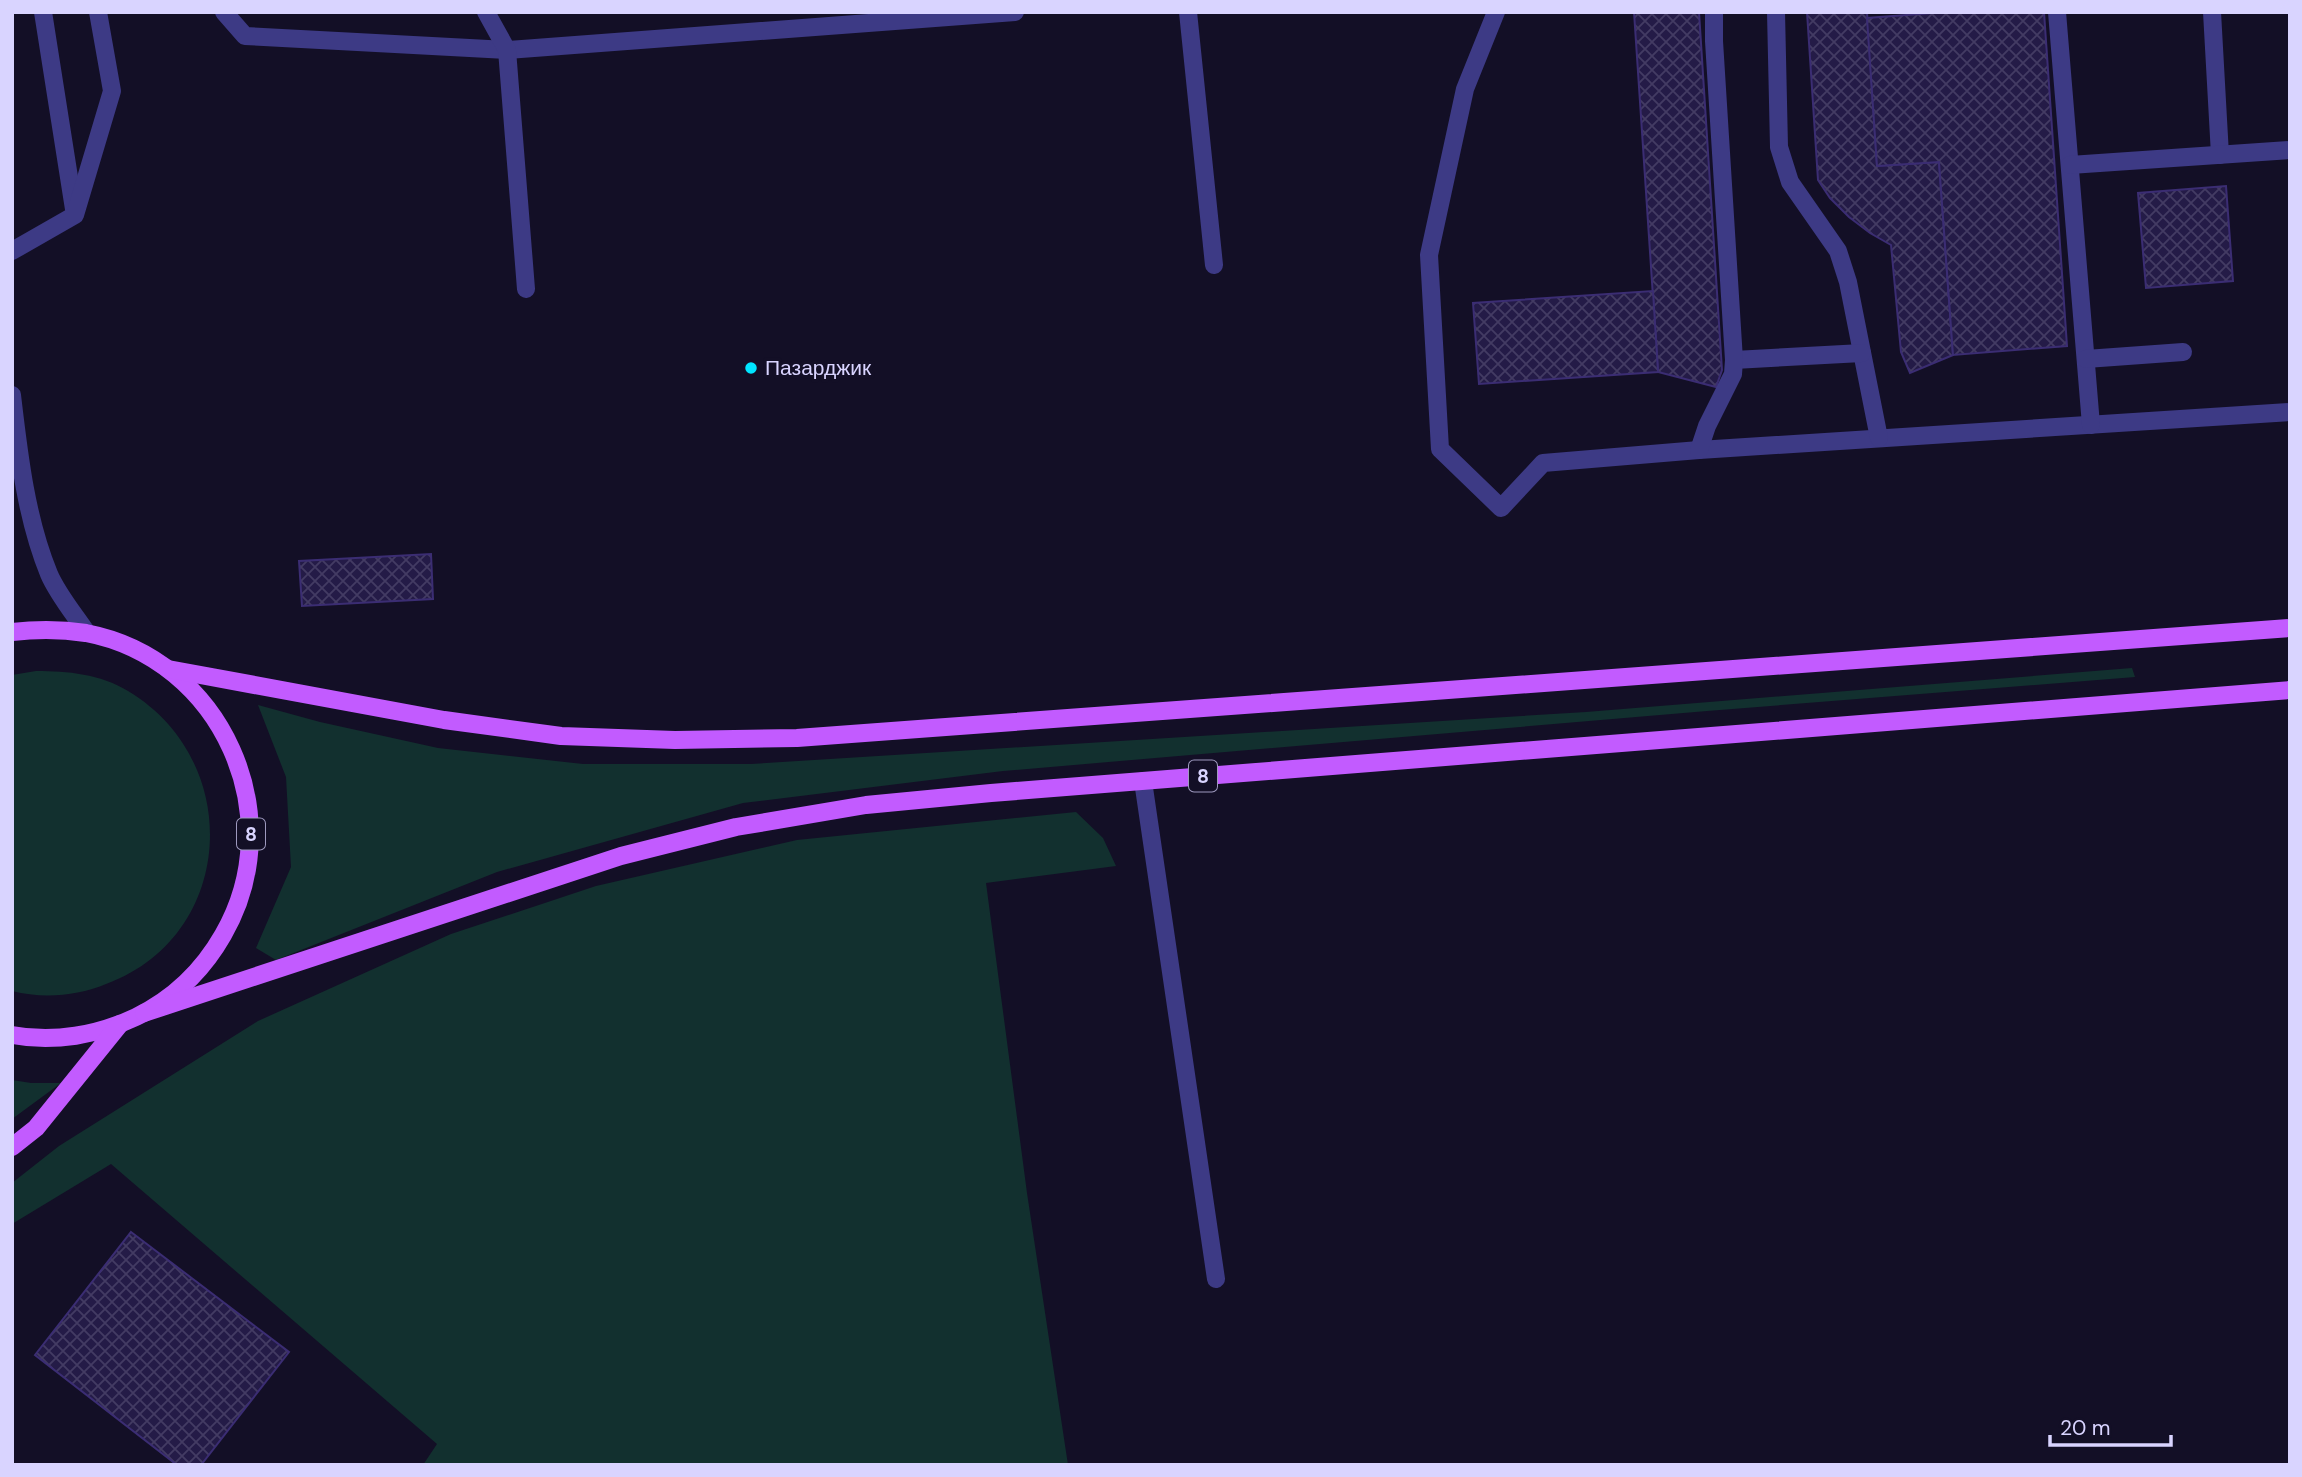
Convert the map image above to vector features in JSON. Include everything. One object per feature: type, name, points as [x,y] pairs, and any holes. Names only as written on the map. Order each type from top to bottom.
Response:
[{"type":"main road","name":"8","points":[[168,670],[444,720],[561,736],[675,740],[837,735],[2290,628]]},
{"type":"main road","name":"8","points":[[12,632],[36,629],[87,633],[129,647],[168,670],[192,690],[212,714],[228,741],[240,770],[250,822],[249,864],[242,894],[214,951],[194,975],[171,996],[144,1013]]},
{"type":"main road","name":"8","points":[[12,1035],[43,1038],[96,1032],[144,1013],[621,856],[736,827],[866,805],[1143,780],[2290,690]]},
{"type":"main road","name":"8","points":[[12,1147],[36,1128],[120,1024]]},
{"type":"street","points":[[43,12],[75,215]]},
{"type":"street","points":[[12,251],[75,215],[113,91],[98,12]]},
{"type":"street","points":[[224,12],[245,36],[507,50],[1015,12]]},
{"type":"street","points":[[486,12],[507,50],[526,289]]},
{"type":"street","points":[[1188,12],[1214,265]]},
{"type":"street","points":[[1496,12],[1465,89],[1429,255],[1440,449],[1501,508],[1543,463],[1699,450],[2290,412]]},
{"type":"street","points":[[1699,450],[1710,418],[1733,374],[1734,360],[1714,12]]},
{"type":"street","points":[[1776,12],[1779,147],[1790,182],[1838,251],[1848,282],[1879,438]]},
{"type":"street","points":[[2057,12],[2091,425]]},
{"type":"street","points":[[2212,12],[2220,155]]},
{"type":"street","points":[[2070,165],[2290,150]]},
{"type":"street","points":[[2086,359],[2183,352]]},
{"type":"street","points":[[1734,360],[1862,353]]},
{"type":"street","points":[[12,396],[19,453],[37,541],[50,577],[87,633]]},
{"type":"street","points":[[1143,780],[1216,1279]]},
{"type":"green space","points":[[2132,668],[2135,677],[1003,771],[743,803],[497,872],[276,960],[256,948],[291,867],[286,777],[258,705],[320,722],[438,748],[583,764],[751,764],[1586,712]]},
{"type":"green space","points":[[36,671],[83,675],[128,691],[166,722],[192,760],[207,802],[210,846],[201,889],[181,928],[149,960],[106,984],[60,995],[12,991],[12,675]]},
{"type":"green space","points":[[1076,812],[1103,838],[1116,866],[986,883],[1027,1193],[1068,1465],[423,1465],[437,1444],[111,1164],[12,1224],[12,1183],[59,1146],[258,1021],[451,934],[596,886],[797,840]]},
{"type":"green space","points":[[12,1080],[31,1083],[61,1083],[12,1119]]},
{"type":"building","points":[[1634,12],[1699,12],[1722,370],[1716,387],[1658,372]]},
{"type":"building","points":[[1807,12],[1867,12],[1877,166],[1939,162],[1953,355],[1910,373],[1901,352],[1891,245],[1849,217],[1830,198],[1818,180]]},
{"type":"building","points":[[1946,12],[2044,12],[2067,346],[1953,355],[1939,162],[1877,166],[1867,18]]},
{"type":"building","points":[[2226,186],[2233,281],[2146,288],[2138,193]]},
{"type":"building","points":[[1653,291],[1658,372],[1479,384],[1473,303]]},
{"type":"building","points":[[431,554],[433,599],[302,606],[299,561]]},
{"type":"building","points":[[131,1232],[289,1352],[201,1465],[177,1465],[35,1355]]},
{"type":"place","name":"Пазарджик","points":[[751,368]]}]
